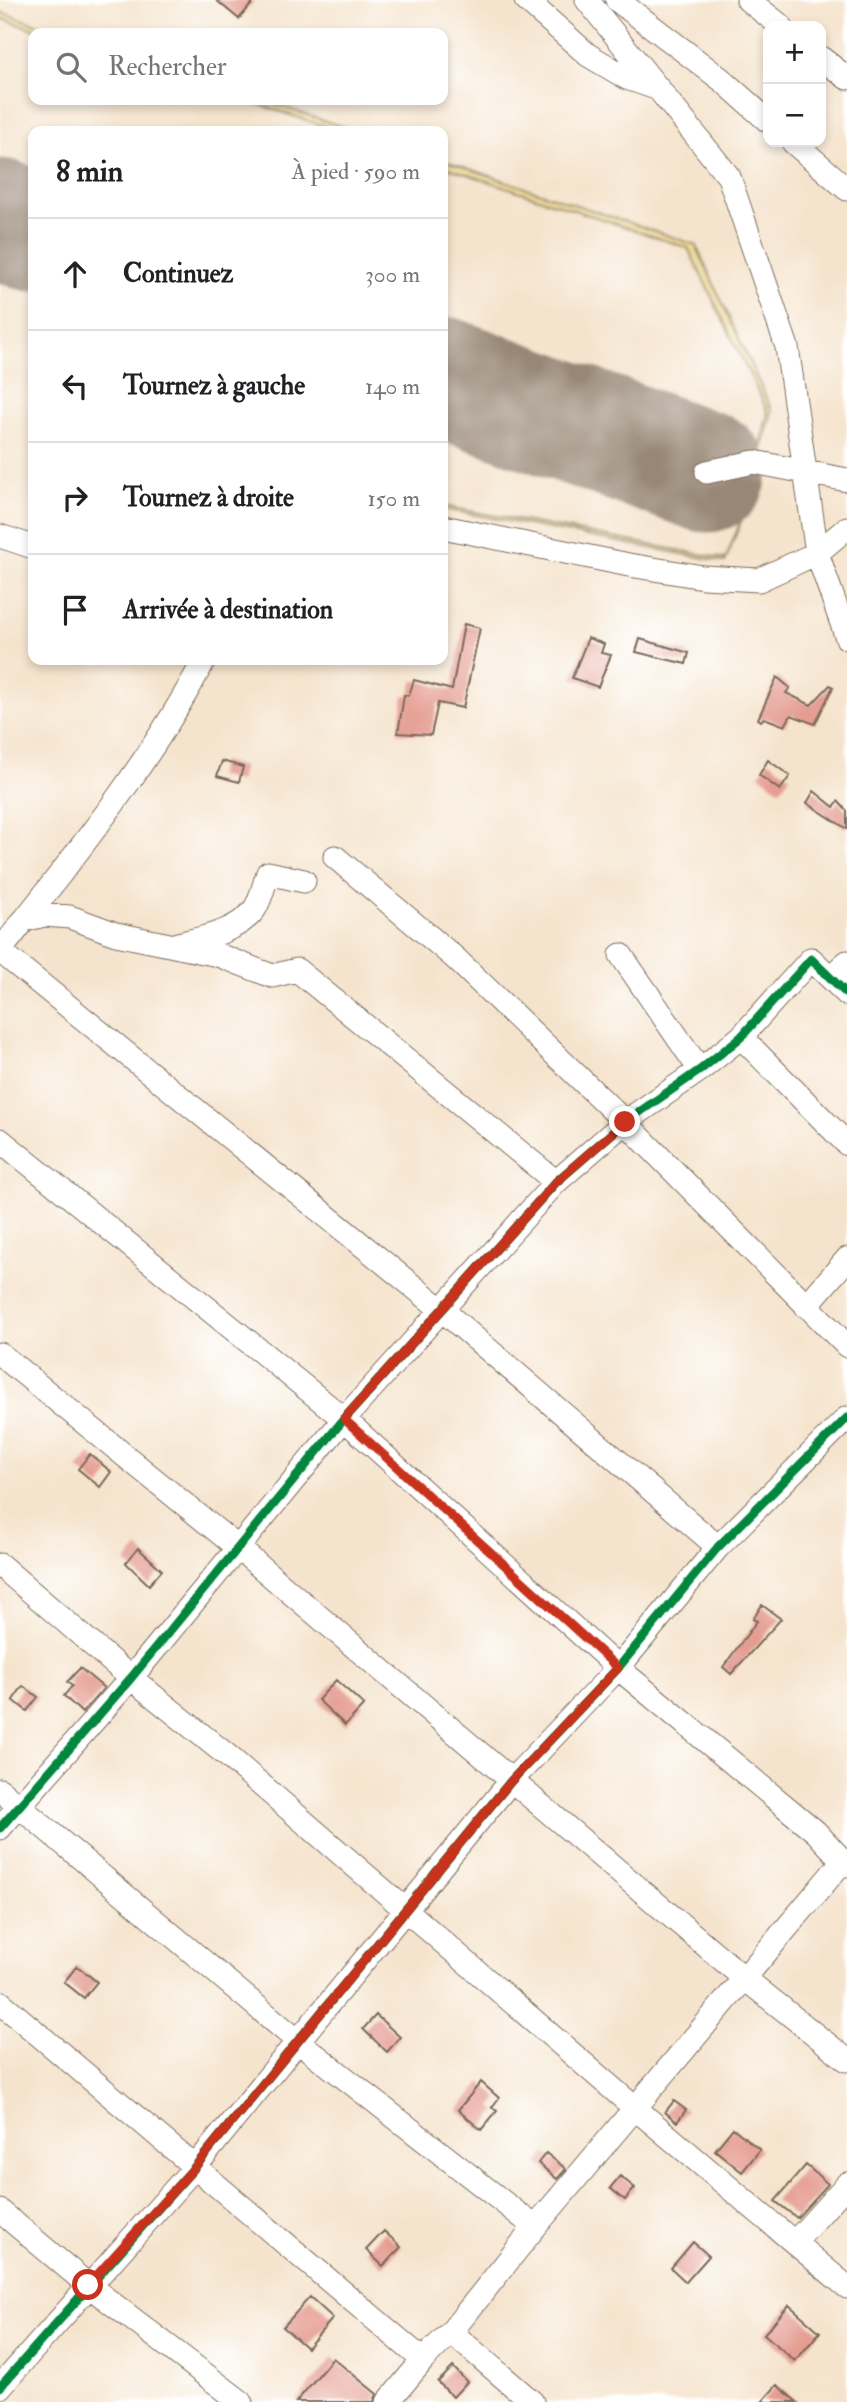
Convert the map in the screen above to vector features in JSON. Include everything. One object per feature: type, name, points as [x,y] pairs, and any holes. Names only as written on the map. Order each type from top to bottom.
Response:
[{"type":"street","points":[[526,0],[588,55],[627,78],[659,89]]},
{"type":"street","points":[[587,0],[729,177],[788,346],[817,552],[847,638]]},
{"type":"street","points":[[617,0],[722,80],[763,117]]},
{"type":"street","points":[[748,0],[775,21]]},
{"type":"street","points":[[826,62],[847,78]]},
{"type":"street","points":[[799,147],[847,189]]},
{"type":"street","points":[[707,472],[754,462],[847,480]]},
{"type":"street","points":[[448,528],[629,565],[704,577],[759,580],[817,552],[847,528]]},
{"type":"street","points":[[0,536],[28,545]]},
{"type":"street","points":[[201,665],[183,699],[102,819],[0,951],[442,1309],[718,1547]]},
{"type":"street","points":[[335,857],[455,958],[625,1122],[847,1346]]},
{"type":"street","points":[[175,945],[214,935],[234,926],[254,909],[268,873],[304,881]]},
{"type":"street","points":[[24,920],[44,915],[70,918],[116,933],[218,955],[272,976],[297,970],[556,1182]]},
{"type":"street","points":[[621,955],[699,1070]]},
{"type":"street","points":[[0,1828],[131,1678],[344,1419],[556,1182],[625,1122],[741,1037],[811,959],[838,969],[847,994]]},
{"type":"street","points":[[741,1037],[847,1144]]},
{"type":"street","points":[[0,1140],[344,1419],[618,1668],[816,1832],[845,1863],[744,1978],[535,2227],[451,2332],[388,2402]]},
{"type":"street","points":[[806,1306],[847,1259]]},
{"type":"street","points":[[0,1354],[237,1547],[744,1978],[847,2060]]},
{"type":"street","points":[[0,2387],[194,2168],[511,1781],[618,1668],[718,1547],[847,1418]]},
{"type":"street","points":[[0,1565],[131,1678],[229,1757],[636,2109],[847,2287]]},
{"type":"street","points":[[0,1790],[299,2042],[535,2227]]},
{"type":"street","points":[[0,2002],[423,2360]]},
{"type":"street","points":[[795,2242],[847,2184]]},
{"type":"street","points":[[0,2211],[88,2285],[241,2402]]},
{"type":"street","points":[[451,2332],[532,2402]]},
{"type":"sand","points":[[0,12],[49,28],[30,28],[0,18]]},
{"type":"sand","points":[[260,105],[277,105],[341,126],[324,126]]},
{"type":"sand","points":[[448,162],[696,245],[772,411],[747,506],[725,562],[448,510],[448,507],[726,559],[746,506],[768,412],[688,248],[448,168]]},
{"type":"building","points":[[216,0],[255,0],[239,19]]},
{"type":"building","points":[[464,624],[480,628],[463,708],[438,703],[431,735],[398,733],[404,695],[409,695],[414,680],[452,690]]},
{"type":"building","points":[[588,638],[604,644],[601,653],[611,655],[598,687],[572,678]]},
{"type":"building","points":[[640,639],[689,653],[686,664],[636,652]]},
{"type":"building","points":[[777,677],[790,688],[786,693],[811,705],[830,685],[833,687],[815,724],[791,715],[785,726],[764,718],[761,721],[758,719]]},
{"type":"building","points":[[768,760],[790,776],[780,790],[759,775]]},
{"type":"building","points":[[222,761],[243,767],[239,782],[217,776]]},
{"type":"building","points":[[814,791],[834,807],[838,801],[847,811],[847,829],[807,803]]},
{"type":"building","points":[[90,1454],[111,1472],[100,1487],[78,1469]]},
{"type":"building","points":[[138,1548],[162,1570],[149,1585],[126,1563]]},
{"type":"building","points":[[762,1605],[781,1619],[731,1674],[723,1667],[757,1621],[753,1619]]},
{"type":"building","points":[[80,1668],[104,1688],[82,1713],[64,1696],[72,1686],[67,1682]]},
{"type":"building","points":[[336,1680],[364,1705],[345,1725],[318,1700]]},
{"type":"building","points":[[23,1686],[38,1697],[27,1711],[13,1700]]},
{"type":"building","points":[[77,1966],[97,1982],[84,1998],[64,1982]]},
{"type":"building","points":[[376,2015],[400,2037],[387,2052],[363,2029]]},
{"type":"building","points":[[481,2082],[499,2098],[492,2107],[497,2111],[481,2130],[458,2110]]},
{"type":"building","points":[[674,2101],[686,2110],[677,2122],[665,2112]]},
{"type":"building","points":[[733,2128],[760,2150],[742,2172],[715,2150]]},
{"type":"building","points":[[546,2153],[566,2169],[557,2179],[538,2163]]},
{"type":"building","points":[[806,2165],[828,2184],[797,2218],[775,2201]]},
{"type":"building","points":[[620,2176],[635,2188],[625,2200],[610,2188]]},
{"type":"building","points":[[384,2231],[401,2247],[383,2266],[366,2250]]},
{"type":"building","points":[[693,2242],[709,2256],[686,2282],[671,2268]]},
{"type":"building","points":[[310,2297],[333,2318],[307,2348],[283,2327]]},
{"type":"building","points":[[789,2305],[820,2332],[795,2361],[764,2334]]},
{"type":"building","points":[[333,2358],[377,2394],[374,2402],[296,2402]]},
{"type":"building","points":[[453,2367],[467,2382],[453,2397],[438,2382]]},
{"type":"building","points":[[777,2385],[797,2402],[762,2402]]},
{"type":"runway","points":[[0,219],[28,229]]},
{"type":"runway","points":[[448,379],[707,472]]},
{"type":"cycle path","points":[[0,1828],[131,1678],[344,1419],[556,1182],[625,1122],[700,1070],[741,1037],[811,959],[847,994]]},
{"type":"cycle path","points":[[0,2387],[194,2168],[511,1781],[618,1668],[718,1547],[847,1418]]},
{"type":"route","points":[[88,2285],[194,2168],[511,1781],[618,1668],[344,1419],[556,1182],[625,1122]]}]
